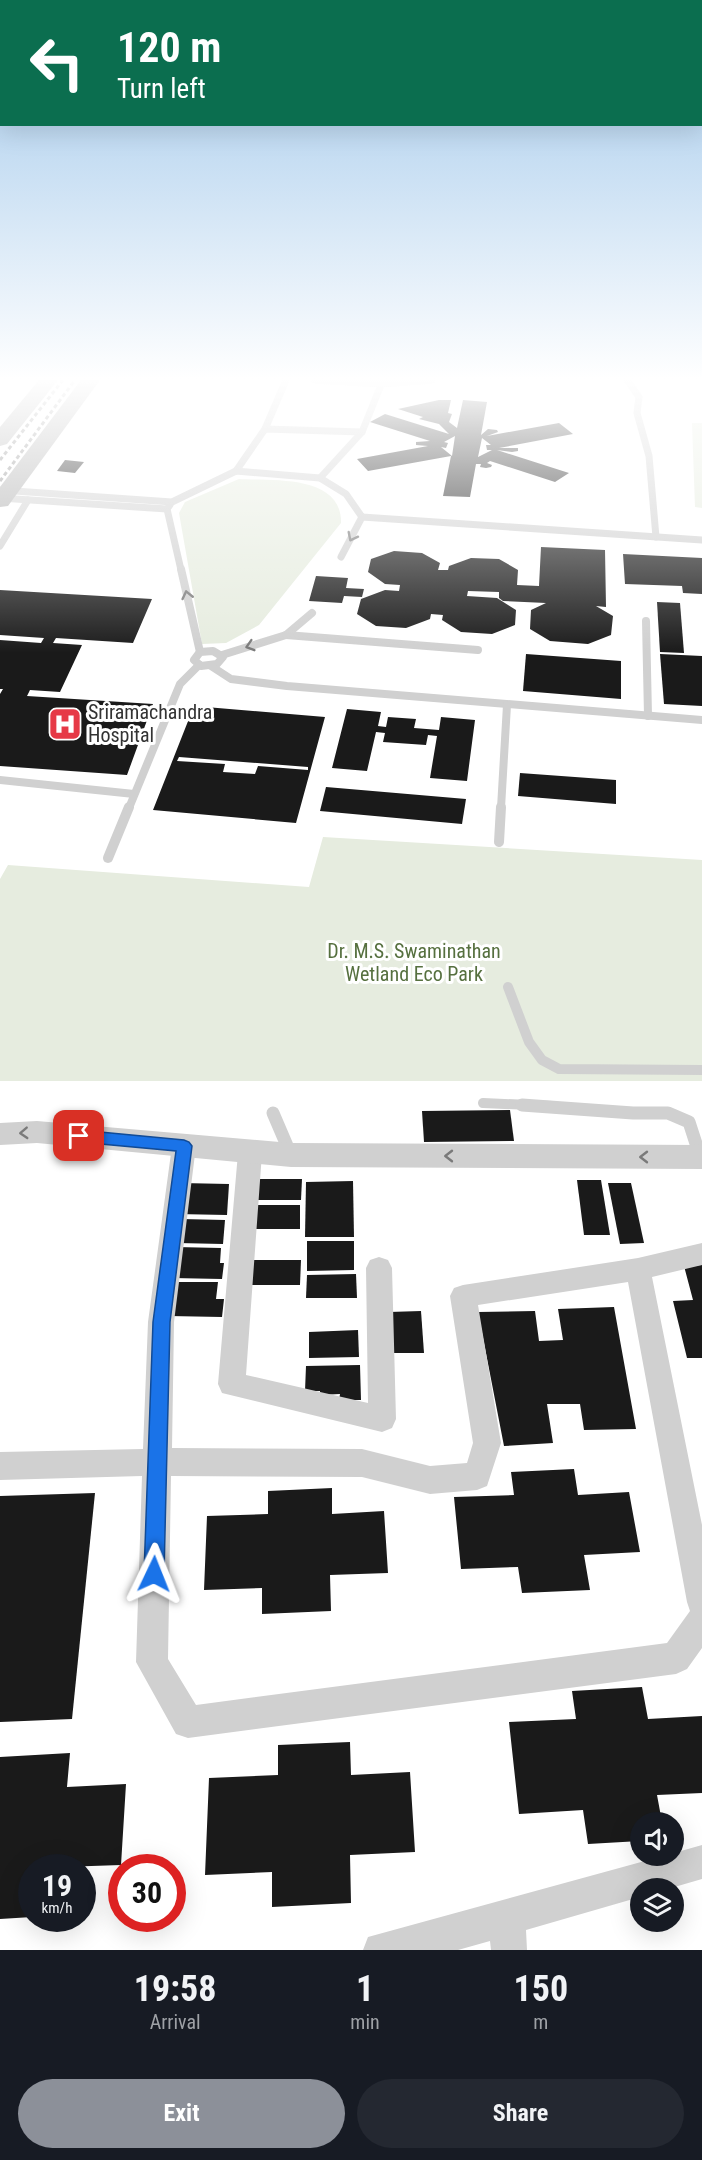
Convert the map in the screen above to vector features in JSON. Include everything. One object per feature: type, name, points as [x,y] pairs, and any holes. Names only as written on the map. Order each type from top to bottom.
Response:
[{"type":"main road","points":[[2,495],[21,471]]},
{"type":"street","points":[[0,1134],[37,1132],[291,1155],[701,1157]]},
{"type":"street","points":[[184,1146],[161,1322],[152,1662],[188,1722],[676,1658],[702,1621]]},
{"type":"street","points":[[250,1153],[232,1384],[382,1419],[379,1268]]},
{"type":"street","points":[[0,1466],[157,1462],[363,1463],[430,1480],[477,1476],[487,1443],[463,1296],[638,1269],[702,1254]]},
{"type":"street","points":[[638,1269],[702,1602]]},
{"type":"street","points":[[381,1950],[508,1934],[702,1862]]},
{"type":"lane","points":[[2,495],[172,502],[236,471],[320,478],[346,494],[362,517]]},
{"type":"lane","points":[[320,478],[326,471]]},
{"type":"lane","points":[[650,471],[656,537]]},
{"type":"lane","points":[[2,495],[28,500],[167,509]]},
{"type":"lane","points":[[0,546],[28,500]]},
{"type":"lane","points":[[172,502],[167,509],[200,652]]},
{"type":"lane","points":[[362,517],[702,540]]},
{"type":"lane","points":[[341,557],[362,517]]},
{"type":"lane","points":[[286,635],[312,613]]},
{"type":"lane","points":[[646,621],[648,716]]},
{"type":"lane","points":[[198,665],[194,658],[200,652],[213,651],[222,655],[286,635],[478,650]]},
{"type":"lane","points":[[198,665],[211,666],[221,662],[222,655]]},
{"type":"lane","points":[[108,858],[180,684],[198,665]]},
{"type":"lane","points":[[211,666],[231,679],[507,705],[702,720]]},
{"type":"lane","points":[[499,842],[507,705]]},
{"type":"lane","points":[[0,780],[134,794]]},
{"type":"lane","points":[[508,987],[529,1042],[542,1060],[559,1069],[702,1070]]},
{"type":"lane","points":[[483,1103],[602,1109],[633,1113],[668,1113],[689,1122],[701,1157]]},
{"type":"lane","points":[[273,1113],[291,1155]]},
{"type":"green space","points":[[694,471],[702,471],[702,508],[695,507]]},
{"type":"green space","points":[[239,479],[286,481],[318,488],[330,496],[338,507],[341,523],[259,625],[226,643],[202,644],[179,513],[185,502]]},
{"type":"green space","name":"Dr. M.S. Swaminathan Wetland Eco Park","points":[[323,837],[702,860],[702,1081],[0,1081],[0,879],[8,865],[309,887]]},
{"type":"building","points":[[448,471],[475,471],[470,497],[443,496]]},
{"type":"building","points":[[521,471],[569,473],[555,482]]},
{"type":"building","points":[[541,547],[605,550],[606,607],[596,606],[613,616],[611,635],[588,644],[550,641],[530,629],[531,610],[546,603],[503,601],[499,598],[499,592],[468,591],[467,596],[497,598],[516,610],[515,625],[492,634],[461,632],[442,620],[443,615],[431,614],[430,619],[406,628],[376,626],[357,614],[361,599],[385,590],[399,591],[400,585],[385,584],[368,572],[371,559],[394,551],[422,553],[440,563],[438,570],[448,570],[449,566],[471,558],[499,559],[518,570],[517,585],[539,586]]},
{"type":"building","points":[[623,554],[702,558],[702,594],[683,593],[682,586],[625,584]]},
{"type":"building","points":[[316,576],[348,578],[346,588],[364,589],[362,597],[344,596],[342,603],[309,601]]},
{"type":"building","points":[[0,590],[152,599],[133,643],[56,638],[53,643],[82,645],[60,692],[30,690],[27,696],[153,704],[127,775],[0,766],[0,694],[3,689],[0,689],[0,640],[41,643],[44,638],[0,635]]},
{"type":"building","points":[[657,602],[680,603],[684,653],[660,652]]},
{"type":"building","points":[[526,654],[621,661],[621,699],[523,691]]},
{"type":"building","points":[[660,654],[702,656],[702,706],[664,704]]},
{"type":"building","points":[[194,706],[325,717],[296,823],[153,810]],"holes":[[[179,757],[308,767],[308,770],[258,766],[255,774],[223,772],[225,764],[177,761]]]},
{"type":"building","points":[[347,709],[381,712],[378,726],[386,727],[388,717],[416,719],[414,728],[439,730],[441,717],[475,720],[467,781],[430,778],[437,736],[428,735],[426,745],[383,742],[385,733],[376,732],[367,771],[332,768]]},
{"type":"building","points":[[520,773],[616,780],[616,804],[518,796]]},
{"type":"building","points":[[326,787],[466,799],[462,824],[320,811]]},
{"type":"building","points":[[510,1110],[514,1141],[424,1142],[422,1111]]},
{"type":"building","points":[[256,1179],[302,1179],[301,1200],[255,1200]]},
{"type":"building","points":[[577,1180],[601,1180],[610,1235],[584,1235]]},
{"type":"building","points":[[353,1181],[354,1237],[305,1237],[306,1182]]},
{"type":"building","points":[[181,1183],[229,1184],[227,1215],[176,1214]]},
{"type":"building","points":[[608,1183],[631,1183],[644,1243],[620,1244]]},
{"type":"building","points":[[252,1205],[300,1205],[300,1229],[251,1229]]},
{"type":"building","points":[[181,1219],[225,1220],[223,1244],[177,1243]]},
{"type":"building","points":[[307,1241],[354,1241],[354,1270],[307,1271]]},
{"type":"building","points":[[176,1247],[221,1248],[220,1263],[224,1263],[222,1279],[172,1278]]},
{"type":"building","points":[[251,1260],[301,1260],[300,1285],[250,1285]]},
{"type":"building","points":[[702,1265],[702,1358],[687,1358],[673,1301],[693,1300],[684,1266]]},
{"type":"building","points":[[356,1274],[357,1298],[306,1298],[307,1275]]},
{"type":"building","points":[[173,1282],[218,1282],[216,1299],[224,1299],[222,1317],[169,1316]]},
{"type":"building","points":[[614,1307],[636,1429],[584,1430],[580,1404],[547,1404],[553,1443],[504,1446],[478,1312],[535,1311],[539,1341],[563,1340],[558,1309]]},
{"type":"building","points":[[421,1311],[424,1353],[391,1353],[389,1312]]},
{"type":"building","points":[[358,1330],[359,1357],[309,1358],[309,1332]]},
{"type":"building","points":[[360,1365],[361,1400],[339,1400],[340,1394],[320,1395],[320,1391],[305,1391],[306,1366]]},
{"type":"building","points":[[574,1469],[578,1495],[629,1492],[640,1552],[584,1555],[590,1590],[522,1593],[518,1567],[461,1569],[454,1497],[514,1495],[511,1472]]},
{"type":"building","points":[[332,1488],[332,1514],[384,1511],[388,1573],[330,1575],[331,1611],[262,1614],[262,1588],[204,1590],[207,1516],[268,1514],[268,1491]]},
{"type":"building","points":[[95,1493],[72,1719],[0,1722],[0,1496]]},
{"type":"building","points":[[642,1687],[648,1719],[702,1716],[702,1793],[657,1795],[660,1812],[630,1812],[630,1842],[588,1844],[583,1810],[519,1814],[509,1722],[576,1719],[572,1691]]},
{"type":"building","points":[[350,1742],[351,1775],[410,1772],[415,1852],[350,1855],[351,1903],[272,1907],[272,1872],[205,1875],[209,1778],[278,1775],[278,1745]]},
{"type":"building","points":[[70,1753],[67,1787],[126,1784],[122,1854],[108,1854],[108,1865],[96,1866],[96,1854],[18,1854],[18,1918],[0,1919],[0,1757]]},
{"type":"railway","points":[[0,481],[7,471]]},
{"type":"place","name":"Sriramachandra Hospital","points":[[65,724]]},
{"type":"route","points":[[79,1136],[184,1146],[161,1322],[154,1574]]}]
